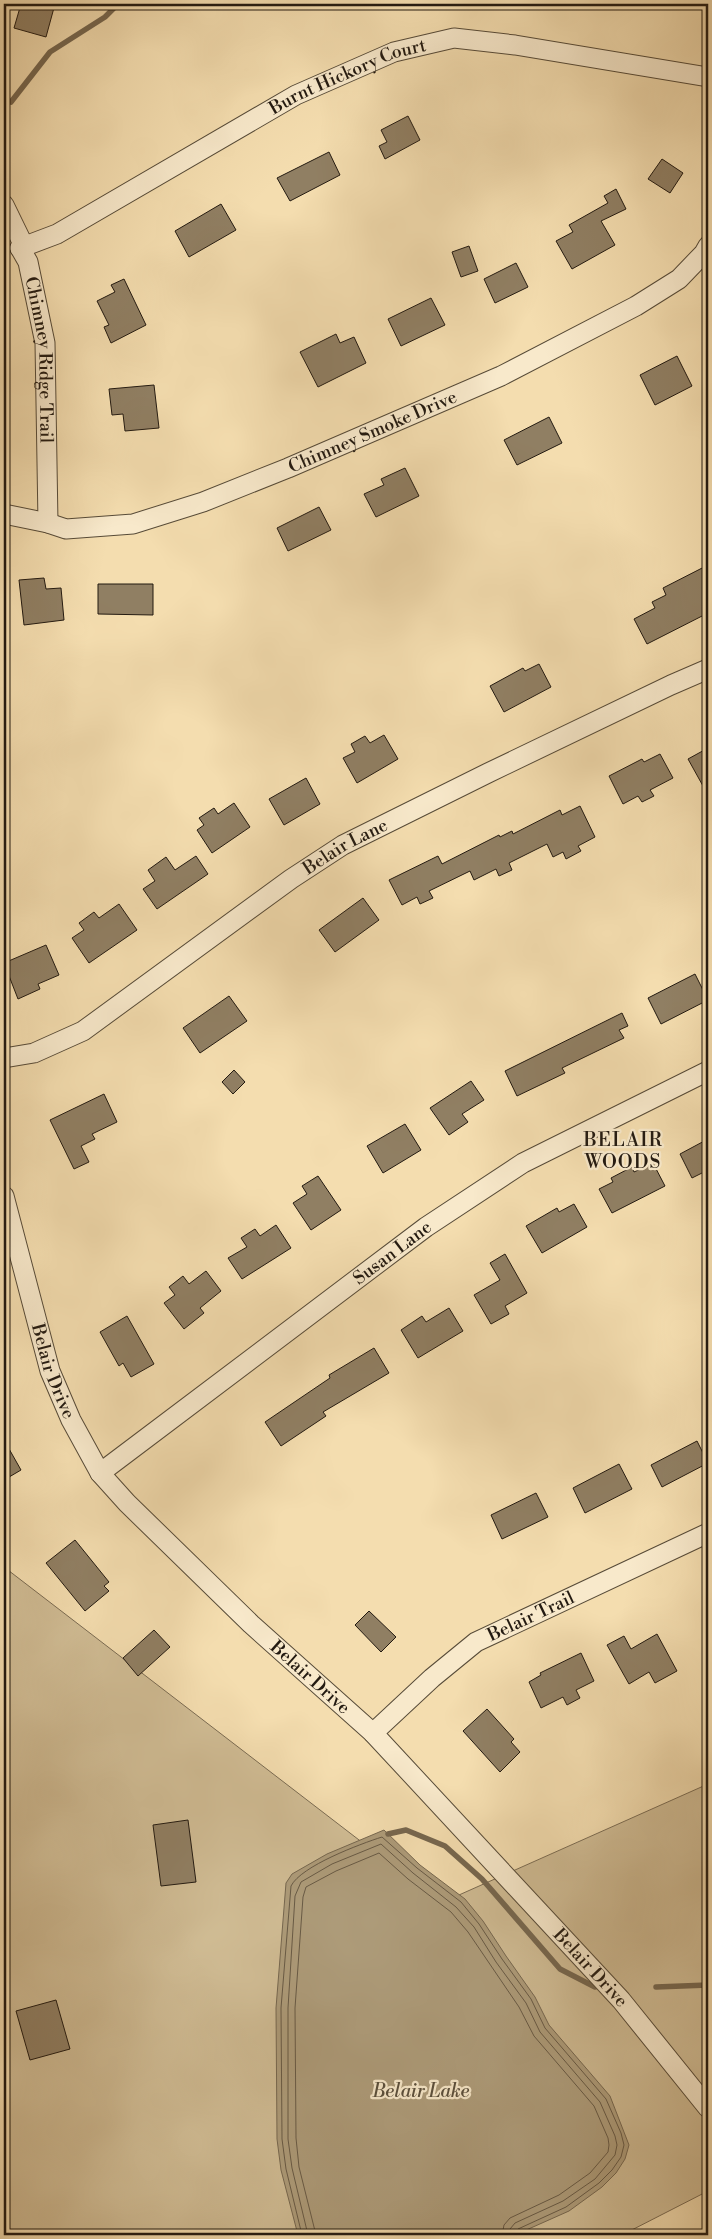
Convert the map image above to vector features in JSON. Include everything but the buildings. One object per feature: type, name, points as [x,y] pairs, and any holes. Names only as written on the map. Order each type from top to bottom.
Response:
[{"type":"street","name":"Burnt Hickory Court","points":[[20,248],[57,234],[296,95],[394,52],[454,38],[514,45],[708,77]]},
{"type":"street","name":"Chimney Ridge Trail","points":[[4,206],[23,244],[20,248],[28,262],[45,344],[48,523]]},
{"type":"street","name":"Chimney Smoke Drive","points":[[4,514],[48,523],[66,529],[133,524],[203,502],[288,468],[501,376],[636,306],[679,279],[704,253],[708,246]]},
{"type":"street","name":"Belair Lane","points":[[4,1058],[34,1053],[83,1031],[161,976],[291,879],[344,845],[497,768],[708,669]]},
{"type":"street","name":"Susan Lane","points":[[100,1473],[426,1227],[523,1163],[708,1071]]},
{"type":"street","name":"Belair Drive","points":[[4,1196],[50,1371],[72,1420],[100,1473],[126,1503],[244,1618],[374,1733],[621,2000],[708,2108]]},
{"type":"street","name":"Belair Trail","points":[[374,1733],[432,1678],[476,1642],[708,1533]]},
{"type":"shaded area","points":[[4,1567],[441,1903],[708,1784],[708,2191],[622,2235],[4,2235]]},
{"type":"water","name":"Belair Lake","points":[[384,1830],[420,1865],[465,1899],[483,1921],[535,1997],[549,2025],[610,2096],[629,2145],[625,2159],[616,2173],[602,2187],[569,2211],[515,2235],[298,2235],[281,2170],[277,2139],[276,2008],[286,1883],[292,1874],[327,1854]]},
{"type":"waterway","points":[[11,102],[50,52],[105,17],[118,4]]},
{"type":"waterway","points":[[388,1834],[406,1830],[445,1846],[482,1879],[560,1969],[595,1987]]},
{"type":"waterway","points":[[656,1987],[708,1985]]},
{"type":"district","name":"BELAIR WOODS","points":[[623,1150]]}]
